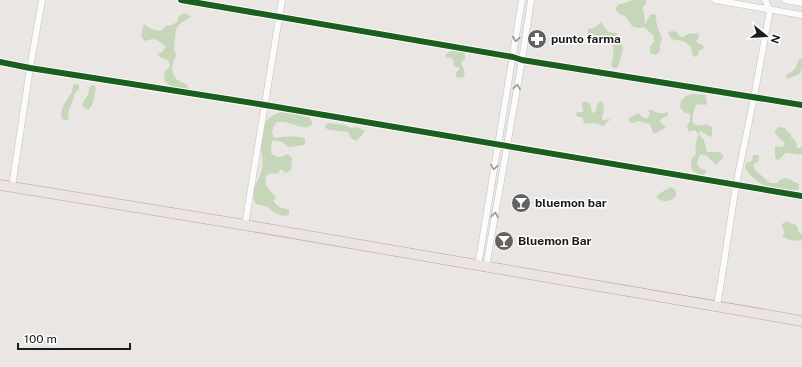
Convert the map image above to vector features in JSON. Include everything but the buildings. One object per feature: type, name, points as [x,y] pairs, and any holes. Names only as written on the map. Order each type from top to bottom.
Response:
[{"type":"highway","points":[[0,185],[245,225],[802,321]]},
{"type":"street","points":[[12,187],[42,0]]},
{"type":"street","points":[[181,0],[513,57],[522,60],[802,105]]},
{"type":"street","points":[[245,225],[282,0]]},
{"type":"street","points":[[482,266],[498,144],[522,0]]},
{"type":"street","points":[[482,266],[507,145],[531,0]]},
{"type":"street","points":[[715,0],[802,15]]},
{"type":"street","points":[[717,306],[736,185],[770,10],[764,0]]},
{"type":"street","points":[[785,0],[802,3]]},
{"type":"street","points":[[0,62],[507,145],[802,196]]},
{"type":"green space","points":[[632,0],[646,0],[646,3],[642,8],[645,24],[651,14],[656,15],[657,25],[662,39],[660,51],[656,55],[650,53],[650,47],[654,42],[653,35],[644,27],[638,28],[632,26],[625,16],[619,14],[615,9],[619,4]]},
{"type":"green space","points":[[185,13],[191,17],[180,24],[176,29],[174,49],[176,55],[172,67],[173,74],[176,79],[187,85],[189,91],[172,86],[165,80],[165,72],[170,66],[168,60],[157,54],[162,52],[166,47],[157,40],[152,39],[145,41],[141,36],[144,24],[152,29],[161,31],[166,26],[177,22],[179,16]]},
{"type":"green space","points":[[601,22],[608,32],[617,33],[617,36],[622,41],[623,50],[617,68],[613,68],[611,65],[614,49],[611,42],[608,39],[596,38],[587,35],[588,29],[594,28]]},
{"type":"green space","points":[[671,31],[677,32],[680,37],[689,33],[698,33],[699,36],[696,42],[704,48],[699,51],[696,57],[693,56],[691,47],[684,41],[674,40],[671,38],[668,33]]},
{"type":"green space","points":[[451,51],[463,52],[465,55],[465,58],[461,63],[465,72],[463,78],[456,77],[456,73],[460,68],[454,66],[451,58],[445,57],[446,54]]},
{"type":"green space","points":[[800,59],[802,59],[802,64],[800,73],[787,79],[787,74],[795,69]]},
{"type":"green space","points":[[73,85],[79,85],[79,89],[75,93],[69,109],[68,121],[62,119],[61,113],[63,106],[72,92]]},
{"type":"green space","points":[[94,85],[96,88],[94,99],[88,110],[82,106],[88,94],[89,87]]},
{"type":"green space","points":[[692,94],[705,95],[707,101],[706,105],[697,104],[695,107],[693,122],[696,125],[706,124],[712,127],[712,137],[701,131],[699,133],[704,140],[707,152],[720,152],[724,157],[716,165],[707,156],[701,154],[697,165],[701,169],[707,170],[704,175],[698,174],[692,170],[692,158],[696,154],[695,149],[699,135],[695,130],[689,132],[687,126],[690,121],[690,114],[684,112],[680,107],[681,101],[686,96]]},
{"type":"green space","points":[[585,101],[590,104],[592,113],[595,112],[600,101],[603,102],[604,111],[602,120],[611,119],[602,126],[584,123],[582,117],[578,117],[576,115],[577,112],[583,112],[582,103]]},
{"type":"green space","points":[[650,110],[661,113],[668,112],[668,115],[660,120],[666,127],[656,133],[653,133],[650,124],[638,121],[632,123],[629,122],[629,118],[638,113],[642,117],[648,118],[650,112],[647,111]]},
{"type":"green space","points":[[286,111],[310,118],[313,124],[305,127],[285,122],[277,122],[273,127],[272,132],[274,138],[290,136],[305,138],[305,145],[288,147],[281,141],[272,141],[271,153],[279,157],[287,154],[292,158],[291,170],[286,173],[281,169],[277,174],[271,173],[266,176],[266,186],[276,197],[273,201],[284,209],[289,209],[289,215],[283,216],[272,211],[268,207],[256,204],[253,194],[262,169],[263,162],[261,141],[265,123],[272,116]]},
{"type":"green space","points":[[328,123],[345,125],[351,128],[357,127],[365,131],[356,141],[351,138],[348,132],[329,130],[324,127]]},
{"type":"green space","points":[[779,127],[785,128],[791,134],[791,137],[796,141],[797,148],[802,146],[802,154],[797,155],[785,153],[778,160],[775,158],[775,146],[784,146],[783,141],[775,134],[776,129]]},
{"type":"green space","points":[[753,155],[759,155],[758,161],[753,165],[756,171],[770,183],[777,183],[785,178],[799,184],[799,190],[785,190],[764,186],[750,175],[745,168],[746,163],[752,161]]},
{"type":"green space","points":[[671,187],[676,193],[673,199],[665,201],[656,197],[660,193]]},
{"type":"green space","points":[[785,222],[796,225],[798,231],[802,235],[802,240],[797,241],[787,239],[782,236],[785,232],[782,224]]},
{"type":"cycle path","points":[[181,0],[513,57],[522,60],[802,105]]},
{"type":"cycle path","points":[[0,62],[265,105],[802,196]]},
{"type":"place","name":"punto farma","points":[[537,39]]},
{"type":"place","name":"bluemon bar","points":[[521,203]]},
{"type":"place","name":"Bluemon Bar","points":[[504,241]]}]
